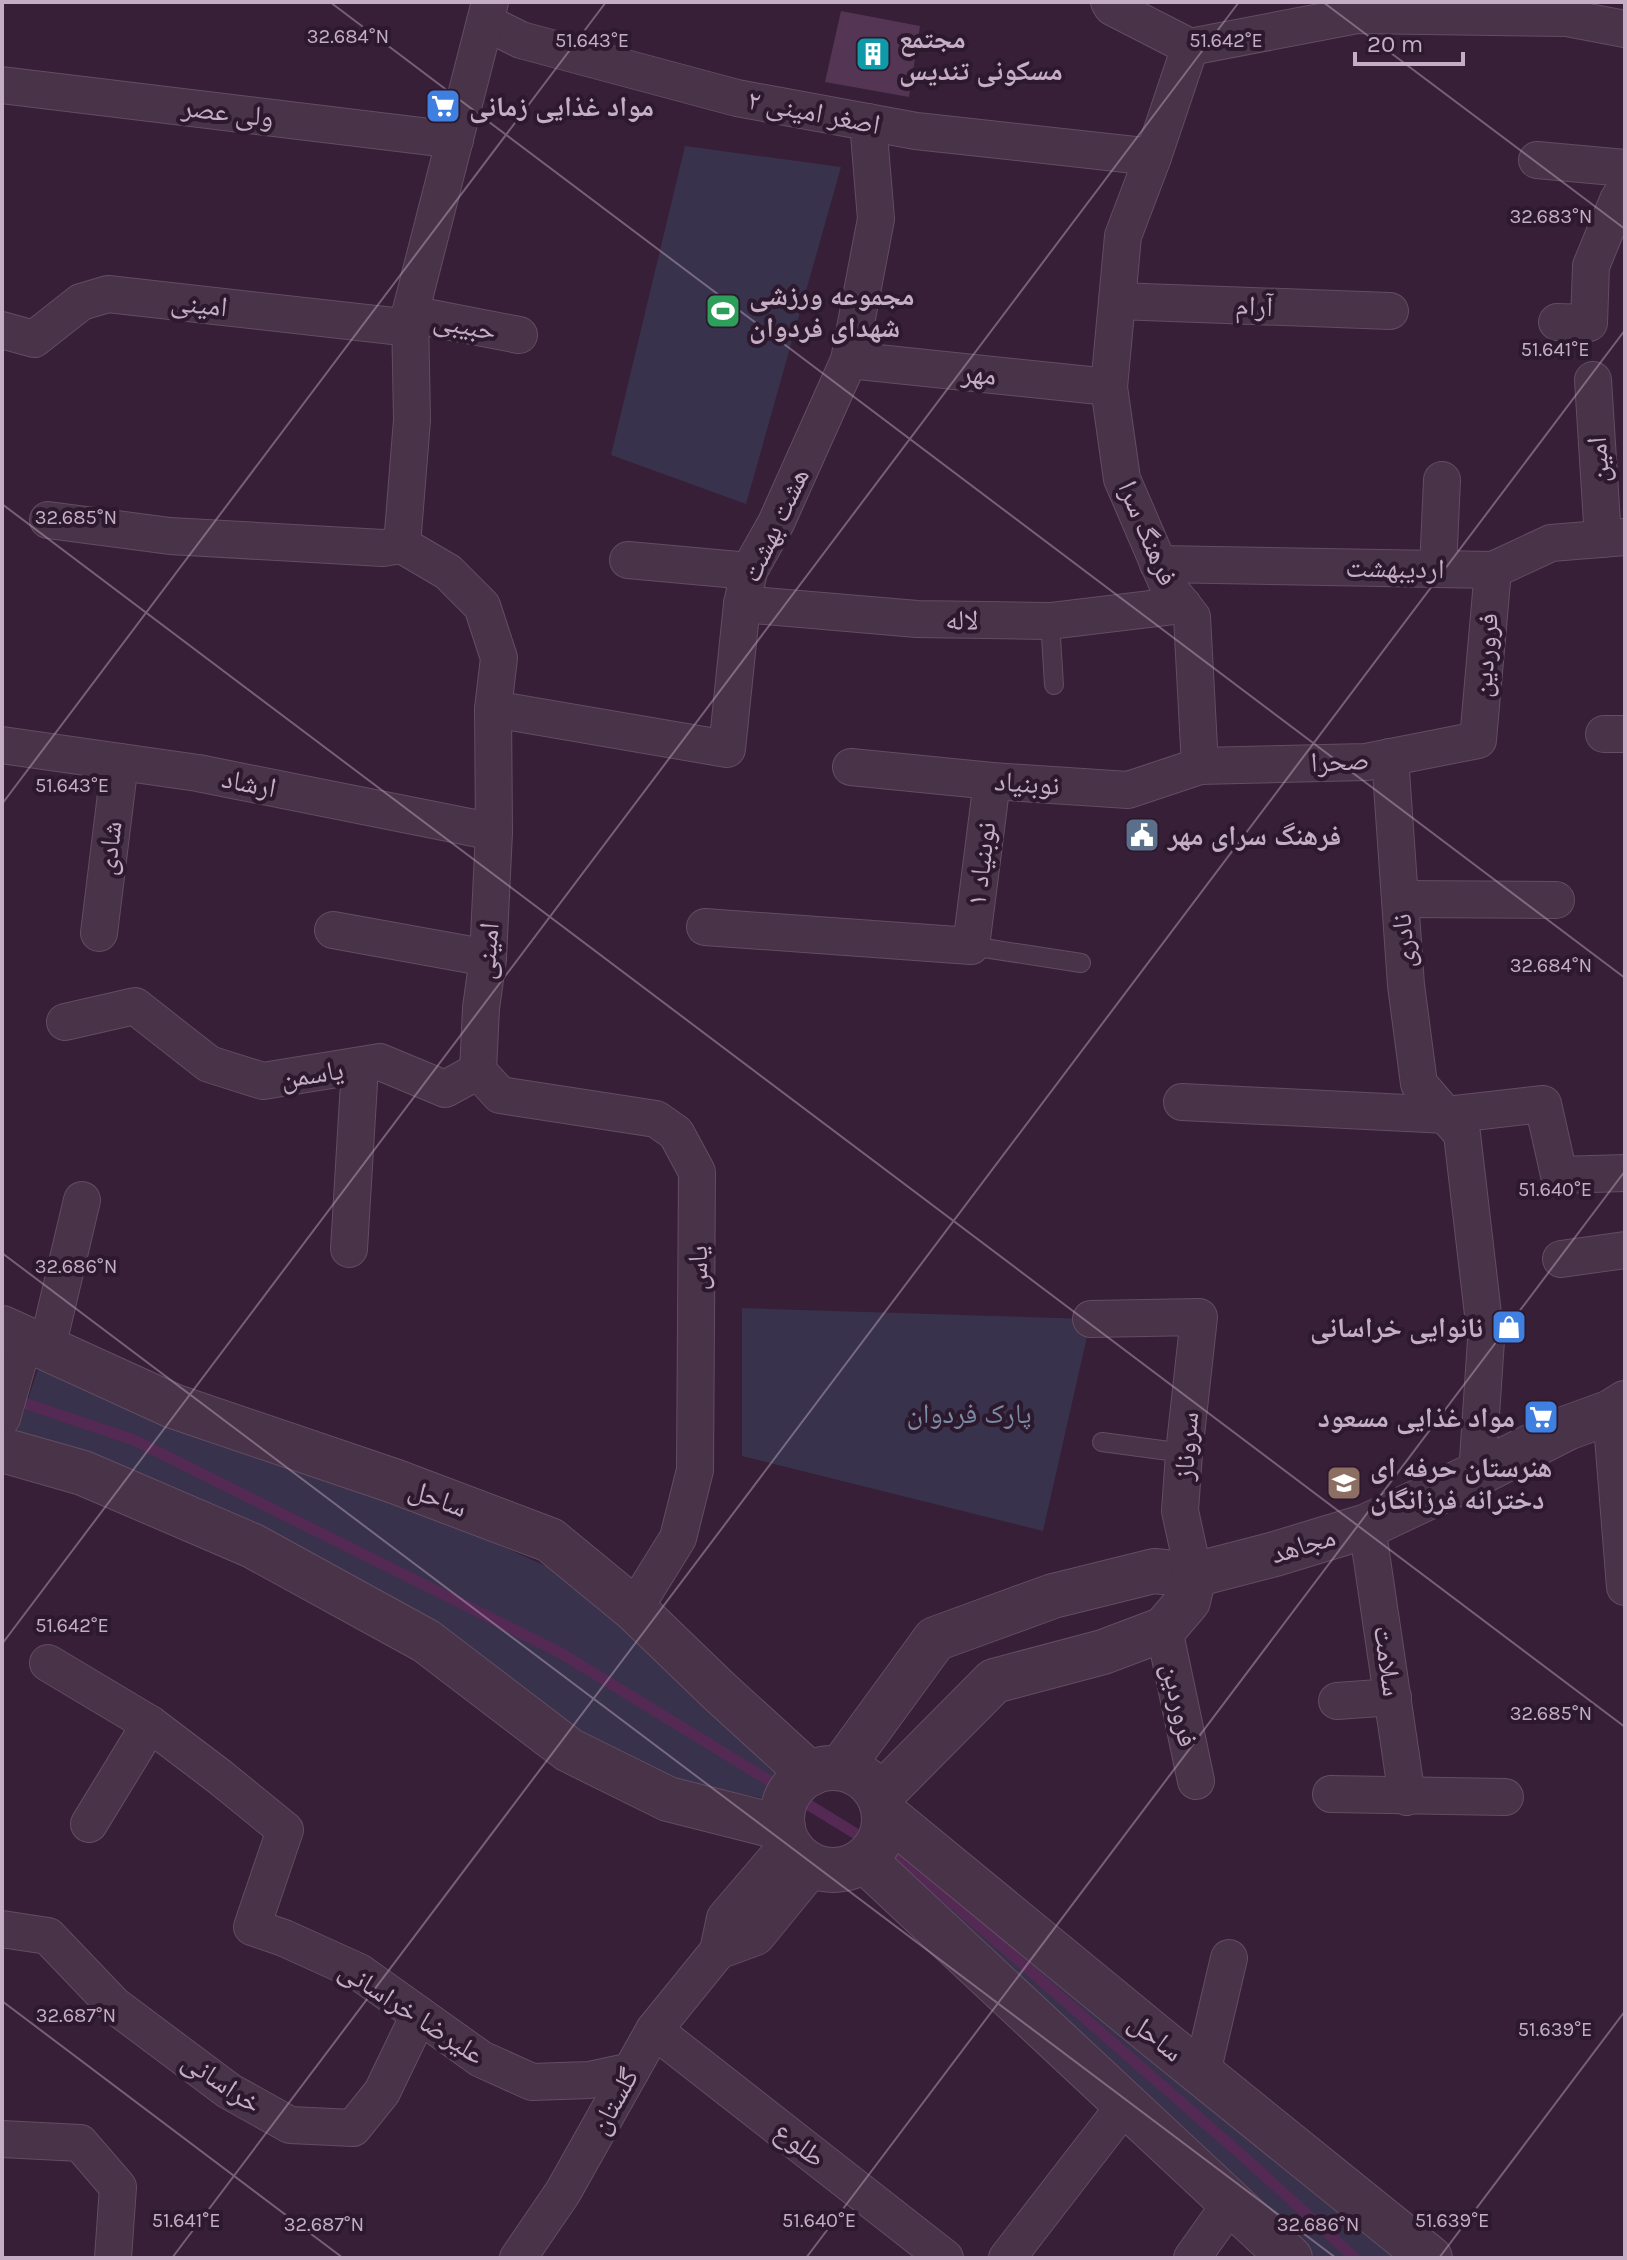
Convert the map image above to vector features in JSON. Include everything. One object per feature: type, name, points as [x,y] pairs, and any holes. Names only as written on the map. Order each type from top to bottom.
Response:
[{"type":"street","points":[[1109,2],[1112,7],[1190,47],[1358,9],[1567,18],[1625,29]]},
{"type":"street","points":[[48,520],[170,536],[383,548],[402,545],[412,420],[411,321],[455,140],[480,9]]},
{"type":"street","name":"۲ اصغر امینی","points":[[480,9],[521,40],[737,98],[916,131],[1153,157]]},
{"type":"street","name":"فرهنگ سرا","points":[[1190,47],[1123,236],[1109,387],[1122,479],[1169,588],[1192,617],[1200,766]]},
{"type":"street","name":"ولی عصر","points":[[2,85],[455,140]]},
{"type":"street","name":"هشت بهشت","points":[[493,709],[727,749],[745,588],[849,360],[876,219],[868,122]]},
{"type":"street","points":[[1537,160],[1625,168]]},
{"type":"street","points":[[1573,322],[1591,266],[1625,189]]},
{"type":"street","name":"امینی","points":[[2,330],[34,339],[81,302],[108,294],[411,321]]},
{"type":"street","name":"آرام","points":[[1117,301],[1390,311]]},
{"type":"street","name":"حبیبی","points":[[411,321],[519,335]]},
{"type":"street","name":"مهر","points":[[849,360],[1109,387]]},
{"type":"street","name":"امین","points":[[1593,380],[1614,538]]},
{"type":"street","points":[[1438,569],[1442,480]]},
{"type":"street","name":"اردیبهشت","points":[[1158,564],[1493,570],[1551,543],[1614,538]]},
{"type":"street","name":"امینی","points":[[402,545],[448,572],[482,606],[499,658],[493,709],[494,832],[488,958],[481,1008],[478,1071]]},
{"type":"street","name":"لاله","points":[[628,560],[745,588],[917,619],[1050,621],[1183,605]]},
{"type":"street","name":"فروردین","points":[[1478,740],[1493,570]]},
{"type":"street","name":"صحرا","points":[[1200,766],[1366,762],[1478,740]]},
{"type":"street","name":"ارشاد","points":[[2,745],[198,773],[494,832]]},
{"type":"street","name":"نادری","points":[[1390,757],[1406,985],[1419,1084],[1462,1134],[1486,1340],[1477,1474]]},
{"type":"street","name":"شادی","points":[[99,933],[120,762]]},
{"type":"street","name":"نوبنیاد","points":[[851,767],[1128,790],[1200,766]]},
{"type":"street","name":"نوبنیاد ۱","points":[[971,946],[992,781]]},
{"type":"street","points":[[1400,899],[1556,900]]},
{"type":"street","points":[[705,927],[971,946]]},
{"type":"street","points":[[333,930],[488,958]]},
{"type":"street","name":"یاسمن","points":[[65,1022],[135,1006],[209,1064],[263,1081],[380,1062],[445,1089],[478,1071]]},
{"type":"street","points":[[349,1249],[360,1066]]},
{"type":"street","name":"یاس","points":[[478,1071],[500,1095],[656,1119],[676,1133],[697,1172],[695,1470],[678,1538],[634,1609]]},
{"type":"street","points":[[1182,1102],[1447,1115],[1543,1104],[1559,1175],[1625,1173]]},
{"type":"street","points":[[2,1418],[25,1338],[82,1200]]},
{"type":"street","points":[[1561,1259],[1625,1250]]},
{"type":"street","name":"سروناز","points":[[1091,1319],[1199,1317],[1180,1511],[1194,1575]]},
{"type":"street","name":"ساحل","points":[[25,1338],[173,1406],[394,1481],[550,1540],[634,1609],[719,1691],[826,1771],[856,1774],[870,1783],[882,1805],[1202,2073],[1430,2258]]},
{"type":"street","points":[[1618,1407],[1625,1587]]},
{"type":"street","name":"مجاهد","points":[[826,1771],[935,1639],[1053,1596],[1154,1571],[1194,1575],[1367,1526],[1567,1428],[1618,1407]]},
{"type":"street","points":[[2,1450],[83,1473],[253,1546],[426,1641],[569,1750],[668,1799],[795,1846],[832,1870],[849,1868],[864,1860],[876,1847],[883,1831],[882,1805],[994,1681],[1103,1652],[1164,1629],[1188,1601],[1194,1575]]},
{"type":"street","name":"سلامت","points":[[1367,1526],[1407,1797]]},
{"type":"street","name":"فروردین","points":[[1164,1629],[1196,1781]]},
{"type":"street","name":"علیرضا خراسانی","points":[[48,1663],[150,1724],[285,1830],[252,1927],[359,1972],[481,2059],[532,2082],[589,2080],[631,2071]]},
{"type":"street","points":[[1337,1701],[1393,1697]]},
{"type":"street","points":[[89,1824],[150,1724]]},
{"type":"street","points":[[795,1846],[782,1812],[787,1796],[797,1783],[826,1771]]},
{"type":"street","points":[[1331,1794],[1505,1797]]},
{"type":"street","name":"گلستان","points":[[518,2258],[563,2192],[654,2030],[718,1951],[725,1918],[795,1846]]},
{"type":"street","points":[[864,1860],[1290,2258]]},
{"type":"street","name":"خراسانی","points":[[2,1929],[48,1936],[114,2005],[229,2091],[290,2125],[353,2128],[382,2092],[419,2015]]},
{"type":"street","points":[[1202,2073],[1229,1958]]},
{"type":"street","name":"طلوع","points":[[654,2030],[945,2258]]},
{"type":"street","points":[[1007,2258],[1126,2104]]},
{"type":"street","points":[[2,2139],[80,2143],[118,2187],[113,2258]]},
{"type":"street","points":[[1192,2258],[1231,2203]]},
{"type":"lane","points":[[1050,621],[1054,685]]},
{"type":"lane","points":[[971,946],[1081,963]]},
{"type":"lane","points":[[1102,1442],[1184,1453]]},
{"type":"green space","name":"مجموعه ورزشی شهدای فردوان","points":[[685,146],[841,167],[746,504],[611,455]]},
{"type":"green space","name":"پارک فردوان","points":[[742,1308],[1091,1319],[1043,1531],[742,1456]]},
{"type":"green space","points":[[41,1360],[409,1505],[555,1570],[788,1772],[762,1798],[663,1778],[594,1741],[534,1697],[15,1438]]},
{"type":"green space","points":[[899,1842],[1404,2258],[1316,2258],[896,1864]]},
{"type":"building","name":"مجتمع مسکونی تندیس","points":[[841,11],[920,26],[909,97],[825,82]]},
{"type":"waterway","points":[[12,1399],[134,1440],[559,1652],[915,1870],[1355,2258]]},
{"type":"place","name":"مجتمع مسکونی تندیس","points":[[873,54]]},
{"type":"place","name":"مواد غذایی زمانی","points":[[443,106]]},
{"type":"place","name":"مجموعه ورزشی شهدای فردوان","points":[[723,311]]},
{"type":"place","name":"فرهنگ سرای مهر","points":[[1142,835]]},
{"type":"place","name":"نانوایی خراسانی","points":[[1509,1327]]},
{"type":"place","name":"مواد غذایی مسعود","points":[[1541,1417]]},
{"type":"place","name":"هنرستان حرفه ای دخترانه فرزانگان","points":[[1344,1483]]}]
